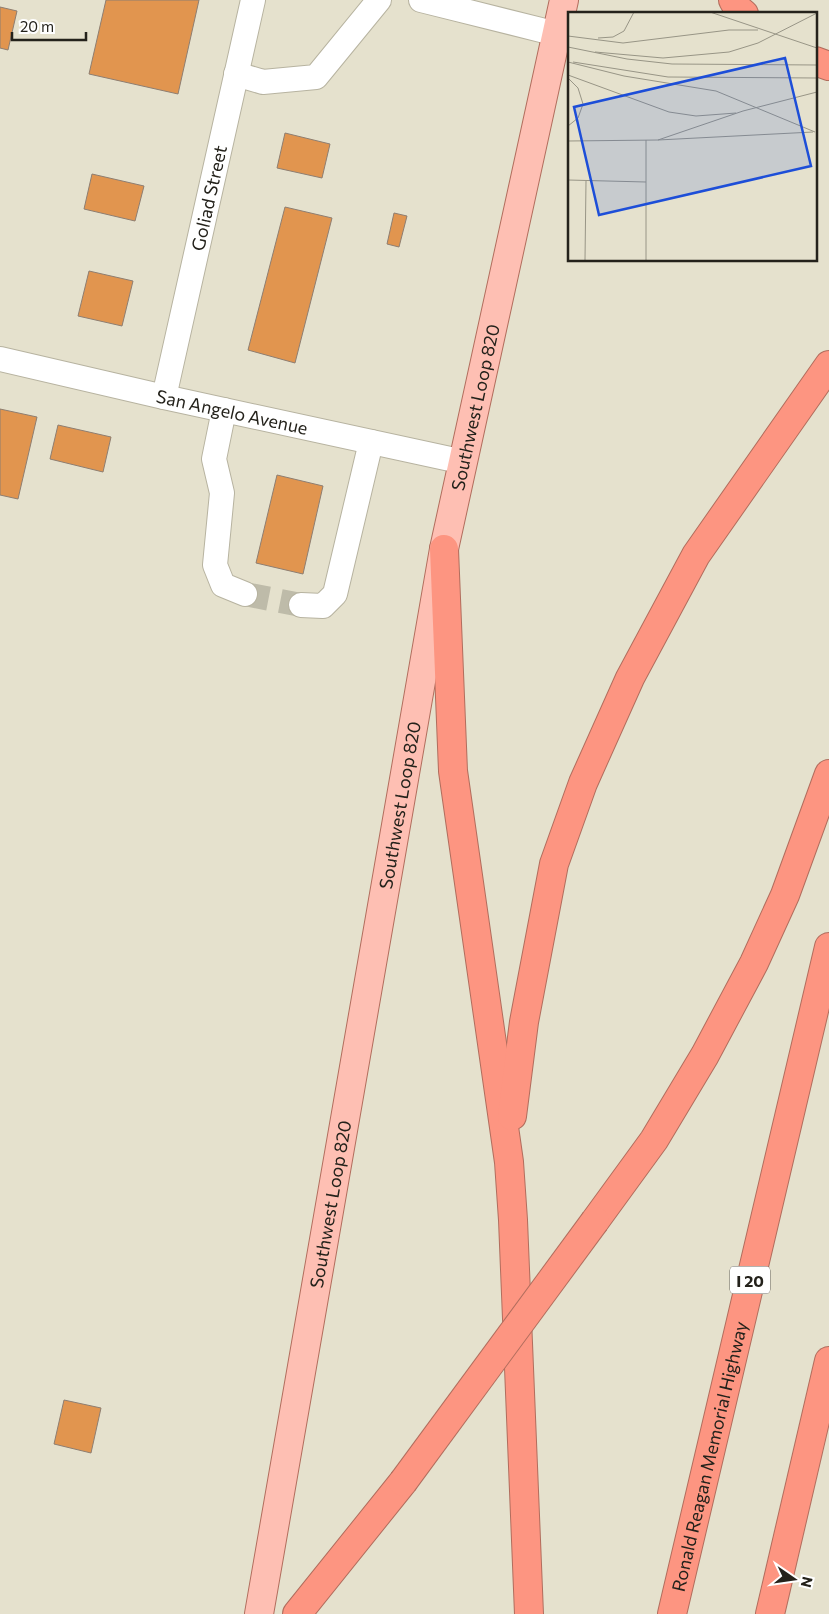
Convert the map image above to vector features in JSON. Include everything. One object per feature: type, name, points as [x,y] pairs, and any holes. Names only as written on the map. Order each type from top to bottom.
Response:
[{"type":"highway","points":[[733,0],[742,12]]},
{"type":"highway","points":[[816,61],[829,66]]},
{"type":"highway","points":[[509,1162],[513,1102],[524,1022],[554,864],[583,783],[630,678],[696,555],[829,365]]},
{"type":"highway","points":[[444,549],[453,771],[509,1162],[529,1614]]},
{"type":"highway","points":[[296,1614],[403,1482],[654,1140],[705,1055],[754,963],[785,895],[829,774]]},
{"type":"highway","name":"Ronald Reagan Memorial Highway","points":[[672,1614],[829,947]]},
{"type":"highway","points":[[770,1614],[829,1362]]},
{"type":"main road","name":"Southwest Loop 820","points":[[259,1614],[444,549],[564,0]]},
{"type":"street","name":"Goliad Street","points":[[164,397],[253,0]]},
{"type":"street","points":[[236,74],[263,82],[316,78],[379,0]]},
{"type":"street","points":[[421,0],[557,34]]},
{"type":"street","name":"San Angelo Avenue","points":[[0,359],[164,397],[464,462]]},
{"type":"street","points":[[224,410],[214,459],[222,493],[215,565],[223,585],[245,594]]},
{"type":"street","points":[[301,605],[323,606],[335,594],[371,442]]},
{"type":"building","points":[[106,0],[199,0],[178,94],[89,74]]},
{"type":"building","points":[[0,7],[17,11],[8,50],[0,48]]},
{"type":"building","points":[[285,133],[330,144],[322,178],[277,168]]},
{"type":"building","points":[[92,174],[144,186],[135,221],[84,209]]},
{"type":"building","points":[[285,207],[332,218],[295,363],[248,350]]},
{"type":"building","points":[[394,213],[407,216],[399,247],[387,244]]},
{"type":"building","points":[[89,271],[133,281],[122,326],[78,316]]},
{"type":"building","points":[[0,409],[37,417],[18,499],[0,495]]},
{"type":"building","points":[[58,425],[111,437],[103,472],[50,459]]},
{"type":"building","points":[[277,475],[323,486],[303,574],[256,563]]},
{"type":"building","points":[[64,1400],[101,1408],[91,1453],[54,1444]]},
{"type":"tunnel","points":[[245,594],[301,605]]}]
